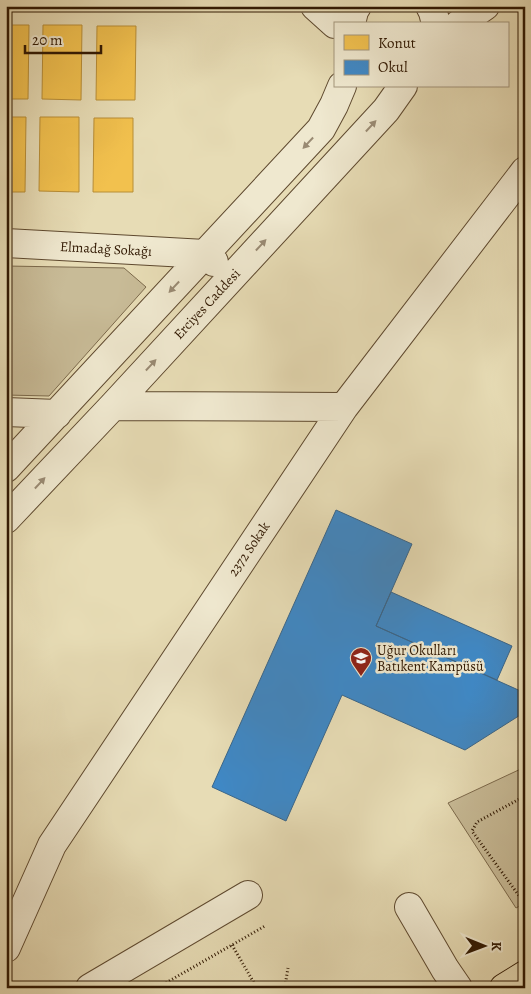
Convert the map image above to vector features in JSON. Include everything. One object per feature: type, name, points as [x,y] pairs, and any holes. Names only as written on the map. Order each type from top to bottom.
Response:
[{"type":"main road","points":[[504,988],[525,975]]},
{"type":"street","points":[[315,6],[334,23]]},
{"type":"street","points":[[351,22],[357,6]]},
{"type":"street","points":[[430,6],[436,22]]},
{"type":"street","points":[[461,22],[485,6]]},
{"type":"street","points":[[6,468],[321,129],[341,88]]},
{"type":"street","name":"Erciyes Caddesi","points":[[6,519],[386,110],[402,88]]},
{"type":"street","name":"2372 Sokak","points":[[6,948],[52,846],[344,407],[525,171]]},
{"type":"street","name":"Elmadağ Sokağı","points":[[6,244],[205,254]]},
{"type":"street","points":[[205,254],[232,277]]},
{"type":"street","points":[[113,406],[344,407]]},
{"type":"street","points":[[6,412],[57,414]]},
{"type":"street","points":[[90,988],[248,895]]},
{"type":"street","points":[[409,907],[458,988]]},
{"type":"path","points":[[525,796],[477,822],[472,831],[525,904]]},
{"type":"path","points":[[157,988],[265,926]]},
{"type":"path","points":[[232,945],[256,988]]},
{"type":"path","points":[[282,988],[285,986],[288,968]]},
{"type":"shaded area","points":[[6,266],[124,268],[146,287],[49,396],[6,395]]},
{"type":"shaded area","points":[[525,767],[525,903],[516,908],[448,803]]},
{"type":"building: Konut","points":[[6,25],[29,25],[28,99],[6,99]]},
{"type":"building: Konut","points":[[43,25],[82,25],[81,100],[42,99]]},
{"type":"building: Konut","points":[[97,26],[136,26],[135,100],[96,100]]},
{"type":"building: Konut","points":[[6,117],[26,117],[25,192],[6,192]]},
{"type":"building: Konut","points":[[40,117],[79,117],[79,192],[39,191]]},
{"type":"building: Konut","points":[[94,118],[133,118],[133,192],[93,192]]},
{"type":"building: Okul","points":[[336,510],[412,544],[376,626],[525,693],[525,712],[465,750],[342,695],[286,821],[212,787]]},
{"type":"building: Okul","points":[[391,592],[512,646],[497,680],[376,626]]},
{"type":"place","name":"Uğur Okulları Batıkent Kampüsü","points":[[361,677]]}]
